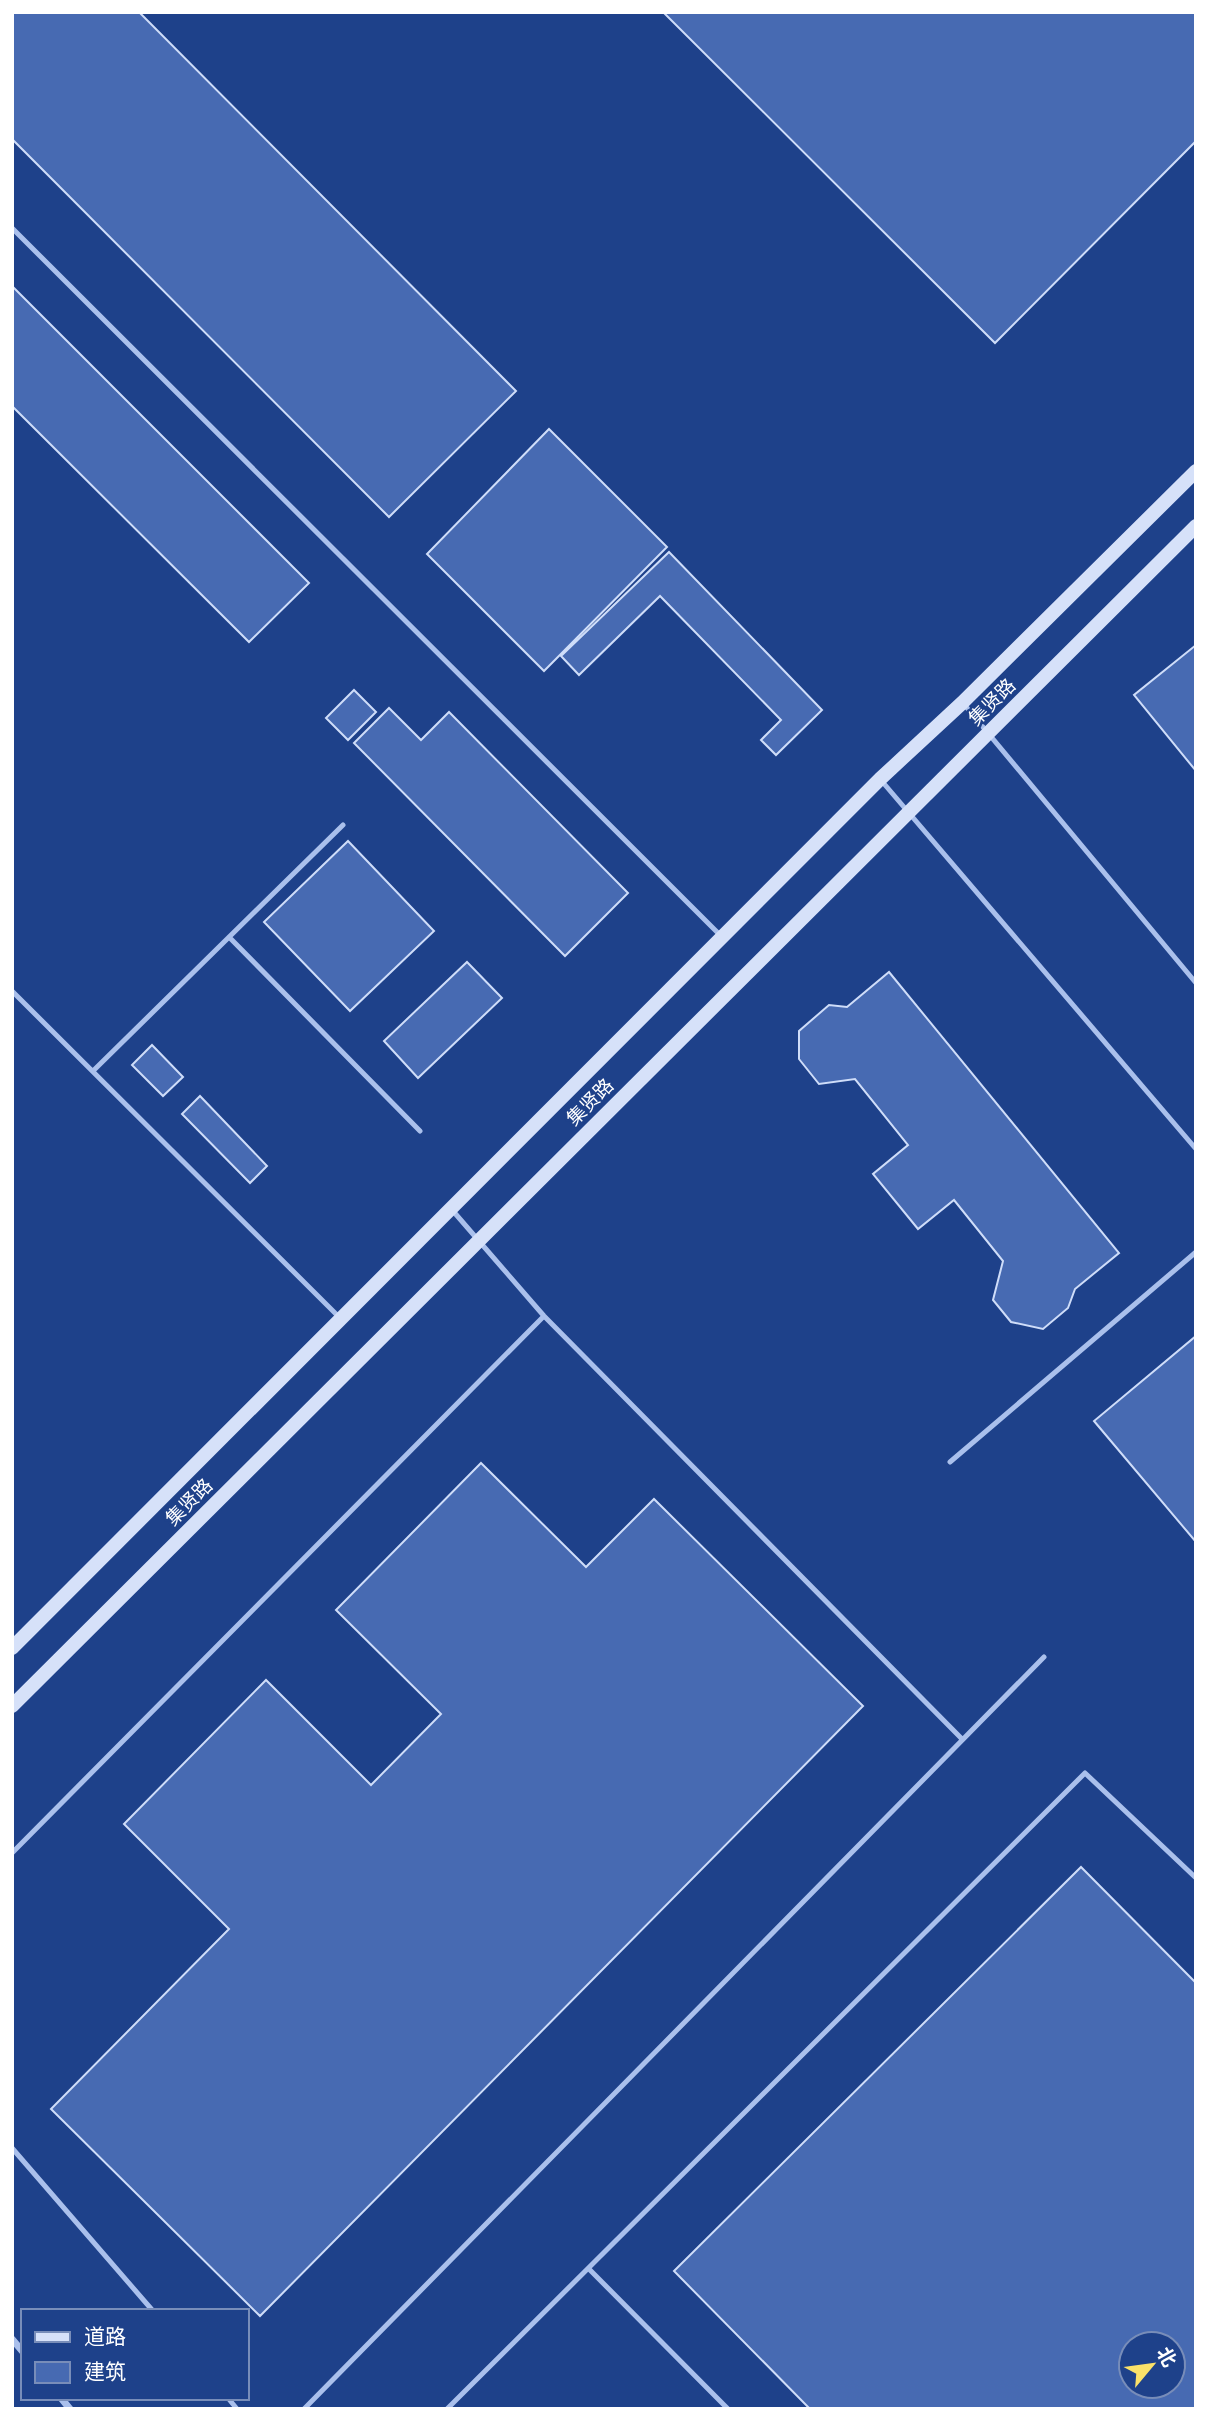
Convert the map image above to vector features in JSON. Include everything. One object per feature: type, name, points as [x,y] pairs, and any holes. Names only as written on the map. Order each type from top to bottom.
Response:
[{"type":"street","name":"集贤路","points":[[12,1648],[724,939],[880,779],[962,703],[1196,471]]},
{"type":"street","name":"集贤路","points":[[12,1706],[1196,526]]},
{"type":"lane","points":[[12,228],[724,939]]},
{"type":"lane","points":[[962,703],[1196,983]]},
{"type":"lane","points":[[880,779],[1196,1149]]},
{"type":"lane","points":[[93,1071],[343,825]]},
{"type":"lane","points":[[229,937],[420,1131]]},
{"type":"lane","points":[[12,991],[341,1319]]},
{"type":"lane","points":[[451,1208],[544,1316],[962,1739]]},
{"type":"lane","points":[[950,1462],[1196,1252]]},
{"type":"lane","points":[[12,1853],[544,1316]]},
{"type":"lane","points":[[304,2409],[1044,1657]]},
{"type":"lane","points":[[447,2409],[1085,1773],[1196,1878]]},
{"type":"lane","points":[[12,2148],[151,2309]]},
{"type":"lane","points":[[589,2269],[728,2409]]},
{"type":"building","points":[[12,12],[139,12],[516,391],[389,517],[12,139]]},
{"type":"building","points":[[663,12],[1196,12],[1196,141],[995,343]]},
{"type":"building","points":[[12,286],[309,583],[249,642],[12,406]]},
{"type":"building","points":[[549,429],[667,547],[544,671],[427,554]]},
{"type":"building","points":[[669,552],[822,710],[776,755],[761,740],[781,720],[660,596],[579,675],[561,656]]},
{"type":"building","points":[[1196,645],[1196,771],[1134,695]]},
{"type":"building","points":[[354,690],[376,712],[348,740],[326,718]]},
{"type":"building","points":[[389,708],[421,740],[449,712],[628,893],[565,956],[354,743]]},
{"type":"building","points":[[348,841],[434,931],[350,1011],[264,922]]},
{"type":"building","points":[[467,962],[502,998],[418,1078],[384,1041]]},
{"type":"building","points":[[889,972],[1119,1253],[1075,1289],[1068,1308],[1043,1329],[1011,1322],[993,1300],[1003,1261],[954,1200],[918,1229],[873,1174],[908,1145],[855,1079],[819,1084],[799,1059],[799,1031],[829,1005],[847,1007]]},
{"type":"building","points":[[152,1045],[183,1077],[163,1096],[132,1065]]},
{"type":"building","points":[[200,1096],[267,1166],[250,1183],[182,1114]]},
{"type":"building","points":[[1196,1336],[1196,1542],[1094,1421]]},
{"type":"building","points":[[481,1463],[586,1567],[654,1499],[863,1706],[260,2316],[51,2109],[229,1929],[124,1824],[266,1680],[371,1785],[441,1714],[336,1610]]},
{"type":"building","points":[[1081,1867],[1196,1983],[1196,2409],[810,2409],[674,2271]]}]
